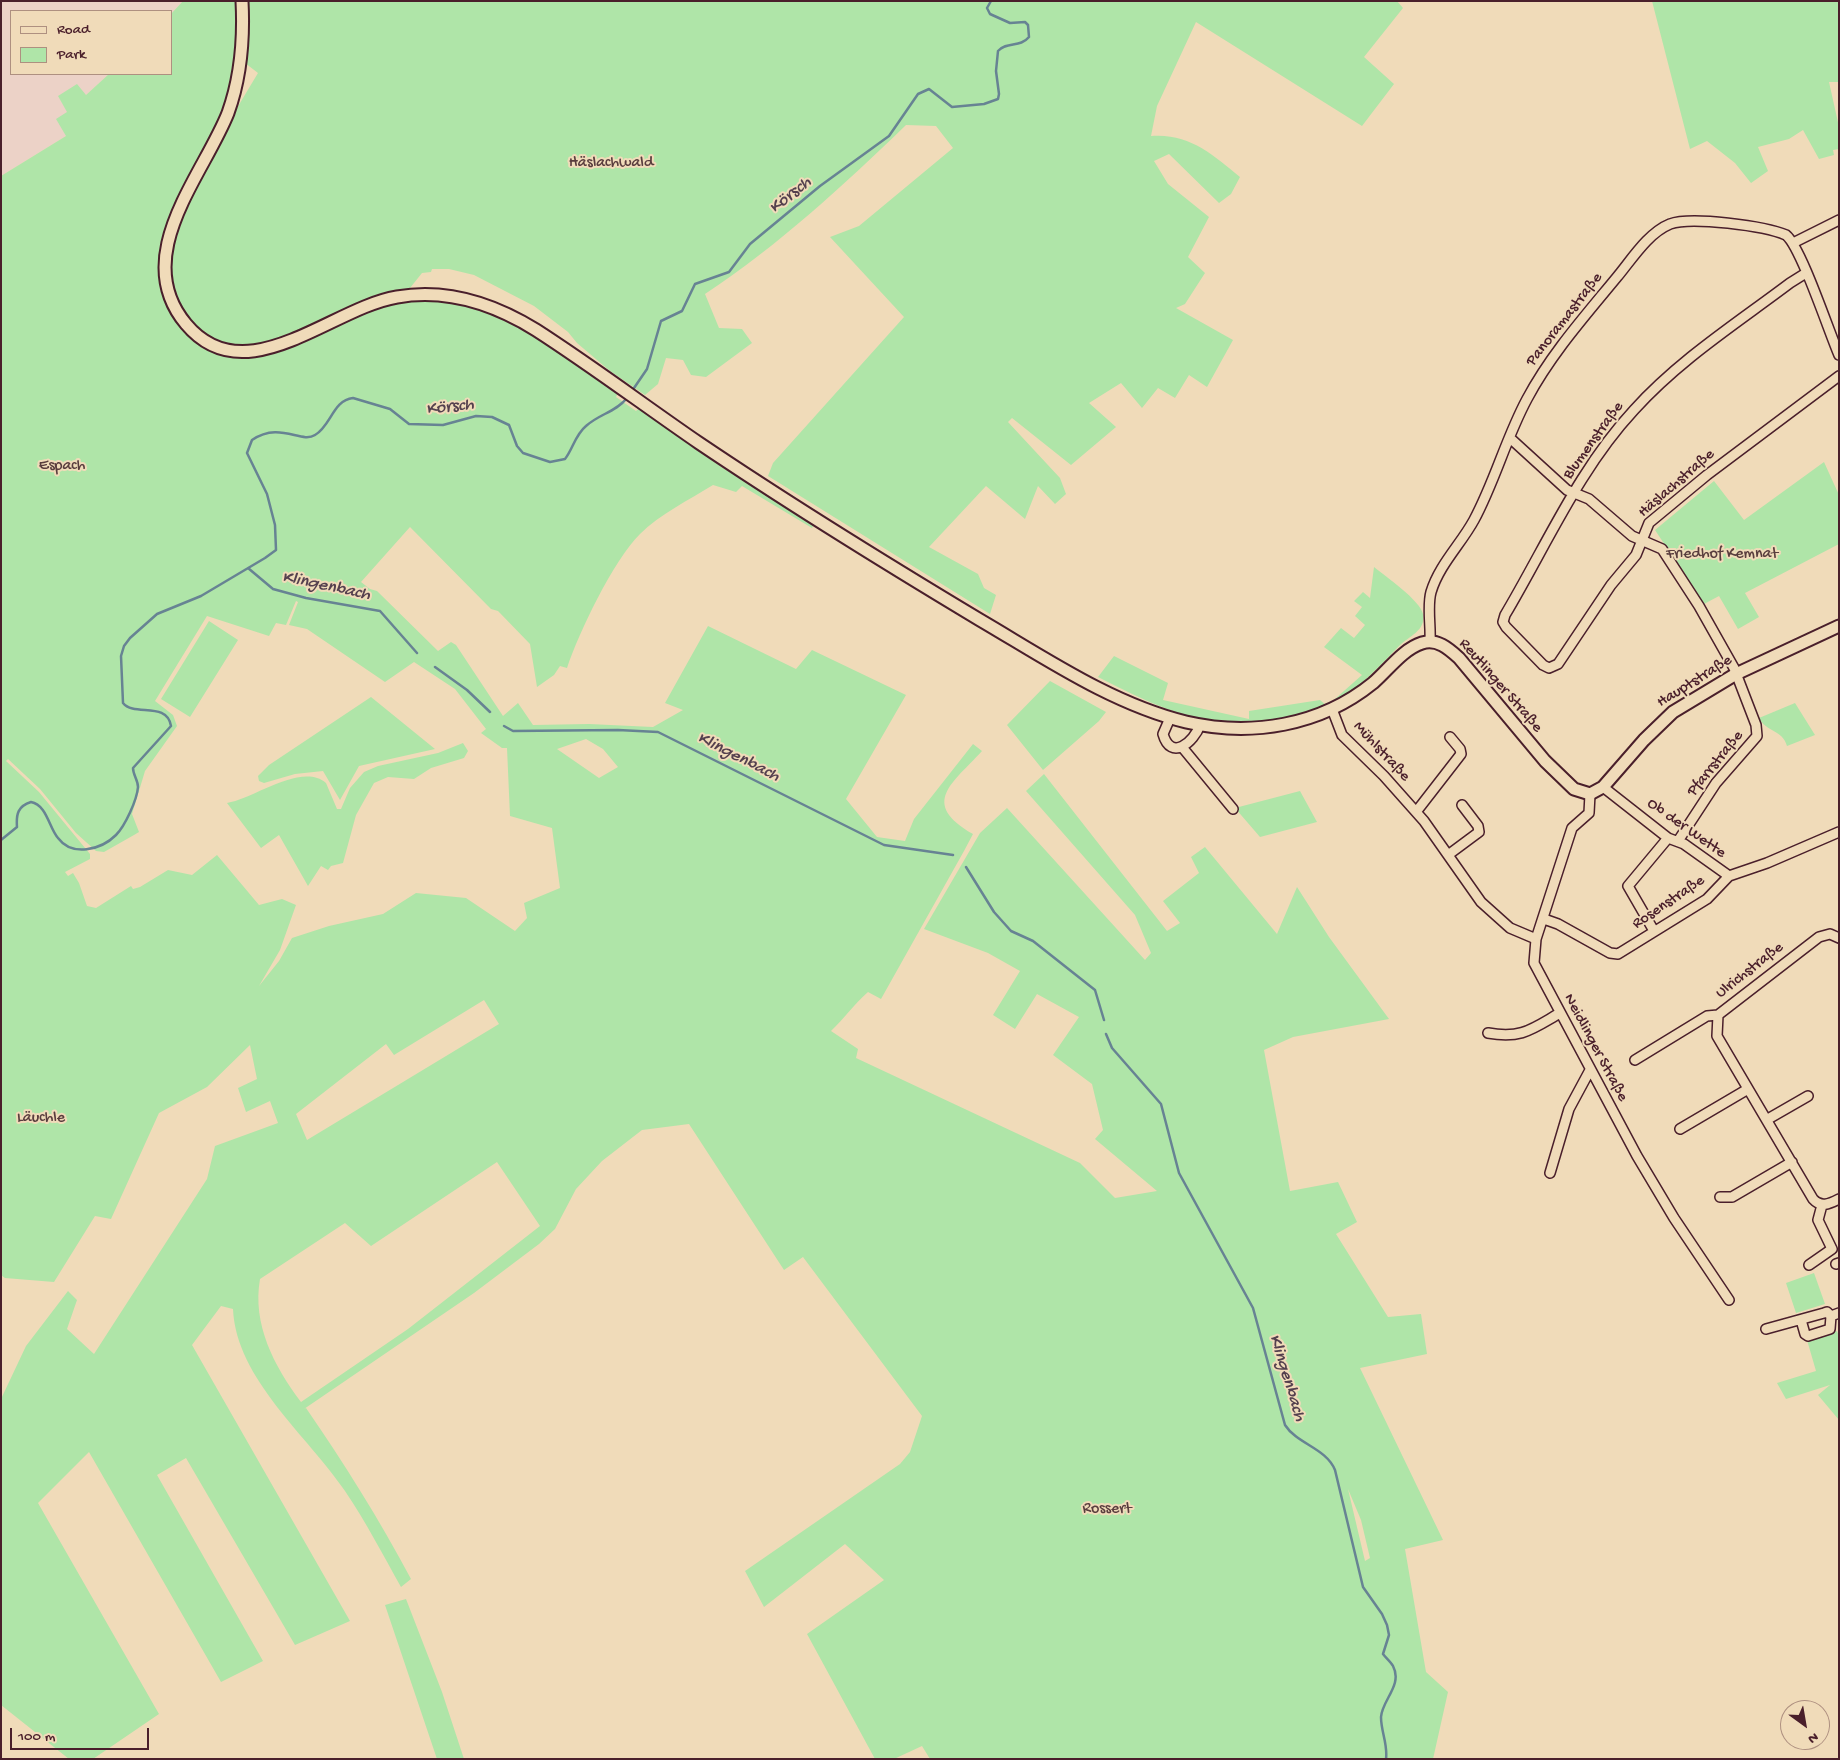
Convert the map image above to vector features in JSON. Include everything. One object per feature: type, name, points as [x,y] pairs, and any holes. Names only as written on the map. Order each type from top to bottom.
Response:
[{"type":"main road","points":[[242,1],[242,47],[234,93],[223,123],[181,204],[168,245],[166,271],[170,293],[180,317],[192,331],[206,341],[226,349],[257,352],[283,344],[371,303],[410,295],[446,295],[488,306],[521,321],[787,501],[923,586],[1078,676],[1129,702],[1170,718],[1221,728],[1264,728],[1297,722],[1332,710],[1366,689],[1412,648],[1430,641]]},
{"type":"main road","name":"Hauptstraße","points":[[1590,794],[1604,787],[1644,740],[1669,715],[1736,674],[1839,626]]},
{"type":"main road","name":"Reutlinger Straße","points":[[1430,641],[1443,645],[1459,658],[1524,739],[1563,780],[1577,791],[1590,794]]},
{"type":"street","name":"Panoramastraße","points":[[1430,641],[1429,605],[1433,587],[1446,562],[1473,520],[1526,400],[1557,350],[1636,254],[1662,228],[1678,221],[1694,220],[1775,232],[1786,235],[1793,243]]},
{"type":"street","points":[[1839,220],[1793,243],[1839,355]]},
{"type":"street","name":"Blumenstraße","points":[[1551,667],[1544,666],[1536,659],[1506,627],[1503,618],[1574,493],[1615,432],[1665,379],[1790,283],[1806,273]]},
{"type":"street","name":"Häslachstraße","points":[[1551,667],[1560,662],[1611,585],[1636,555],[1650,523],[1707,474],[1839,376]]},
{"type":"street","points":[[1510,438],[1567,490],[1589,499],[1632,536],[1662,549],[1703,612],[1736,674]]},
{"type":"street","name":"Pfarrstraße","points":[[1678,841],[1716,782],[1757,736],[1756,725],[1736,674]]},
{"type":"street","name":"Mühlstraße","points":[[1332,710],[1345,739],[1384,776],[1416,812],[1476,896],[1493,914],[1517,932],[1536,939]]},
{"type":"street","points":[[1170,718],[1163,734],[1164,740],[1173,747],[1182,747],[1193,739],[1200,725]]},
{"type":"street","points":[[1416,812],[1461,754],[1460,749],[1450,737]]},
{"type":"street","points":[[1182,747],[1233,809]]},
{"type":"street","name":"Ob der Wette","points":[[1604,787],[1668,838],[1678,841],[1729,876]]},
{"type":"street","name":"Neidlinger Straße","points":[[1590,794],[1588,813],[1572,828],[1536,939],[1534,963],[1590,1070],[1658,1192],[1729,1300]]},
{"type":"street","points":[[1448,855],[1479,832],[1478,826],[1462,805]]},
{"type":"street","name":"Rosenstraße","points":[[1544,919],[1558,924],[1613,954],[1620,954],[1709,897],[1729,876],[1774,860],[1839,832]]},
{"type":"street","points":[[1654,931],[1628,886],[1668,838]]},
{"type":"street","name":"Ulrichstraße","points":[[1635,1060],[1707,1016],[1718,1015],[1814,940],[1835,936],[1839,928]]},
{"type":"street","points":[[1488,1033],[1499,1035],[1526,1033],[1560,1013]]},
{"type":"street","points":[[1718,1015],[1717,1036],[1768,1119],[1813,1199],[1822,1204],[1839,1199]]},
{"type":"street","points":[[1550,1173],[1569,1109],[1590,1070]]},
{"type":"street","points":[[1680,1129],[1748,1089]]},
{"type":"street","points":[[1768,1119],[1808,1096]]},
{"type":"street","points":[[1720,1197],[1732,1196],[1792,1162]]},
{"type":"street","points":[[1809,1265],[1832,1249],[1818,1220],[1822,1204]]},
{"type":"street","points":[[1766,1328],[1827,1312],[1835,1315],[1830,1329],[1808,1336],[1805,1334],[1801,1320]]},
{"type":"shaded area","points":[[1,1],[183,1],[172,13],[172,10],[10,10],[10,75],[108,75],[86,95],[58,96],[68,112],[66,136],[1,176]]},
{"type":"green space","points":[[183,1],[239,1],[236,59],[227,102],[216,127],[182,187],[170,216],[168,227],[169,306],[179,325],[196,340],[208,347],[225,354],[242,356],[274,352],[367,310],[389,303],[423,299],[450,301],[477,308],[526,330],[550,345],[618,393],[616,397],[636,411],[639,408],[708,455],[721,467],[738,475],[814,524],[812,528],[742,486],[736,492],[713,485],[666,514],[640,534],[608,579],[580,636],[567,668],[560,666],[554,675],[537,687],[530,644],[498,611],[491,609],[410,527],[361,582],[370,589],[377,591],[438,651],[451,642],[456,645],[503,716],[518,703],[533,725],[589,724],[653,727],[683,710],[665,703],[708,626],[796,669],[812,650],[906,695],[846,799],[877,837],[905,841],[914,819],[973,744],[982,751],[952,783],[946,793],[944,803],[948,812],[957,823],[973,834],[964,851],[881,999],[868,992],[831,1031],[858,1049],[856,1058],[1080,1163],[1115,1198],[1157,1191],[1095,1139],[1103,1130],[1092,1084],[1053,1055],[1079,1017],[1037,994],[1015,1029],[993,1015],[1020,971],[988,953],[924,929],[980,833],[1007,808],[1145,960],[1151,953],[1135,915],[1026,791],[1044,774],[1167,931],[1180,923],[1163,901],[1199,873],[1191,857],[1205,847],[1277,934],[1297,887],[1329,937],[1389,1019],[1293,1037],[1264,1050],[1290,1191],[1338,1182],[1357,1222],[1336,1234],[1388,1317],[1421,1314],[1427,1354],[1360,1368],[1443,1540],[1405,1549],[1426,1672],[1448,1692],[1433,1759],[930,1759],[922,1746],[894,1759],[875,1759],[807,1634],[884,1580],[845,1544],[764,1607],[745,1571],[900,1464],[910,1452],[922,1416],[803,1257],[784,1270],[689,1124],[642,1130],[602,1161],[576,1189],[555,1229],[539,1244],[474,1293],[304,1409],[306,1408],[347,1470],[411,1579],[401,1587],[345,1491],[330,1470],[276,1406],[260,1383],[237,1335],[233,1309],[221,1306],[192,1345],[350,1621],[295,1645],[186,1458],[157,1475],[263,1661],[221,1682],[89,1452],[38,1503],[159,1714],[93,1759],[69,1759],[1,1705],[1,1399],[26,1346],[68,1291],[77,1300],[67,1329],[94,1354],[207,1179],[215,1146],[278,1123],[270,1101],[246,1112],[238,1088],[257,1079],[250,1045],[207,1087],[159,1113],[111,1219],[95,1216],[54,1282],[5,1278],[1,1275],[1,176],[66,136],[56,119],[67,112],[58,96],[77,84],[86,95],[108,75],[172,75],[172,13]],"holes":[[[296,601],[298,602],[289,625],[307,629],[385,682],[414,662],[455,689],[486,729],[481,733],[502,748],[507,748],[510,816],[552,828],[560,888],[524,903],[527,918],[515,931],[466,898],[416,893],[383,914],[329,926],[292,938],[279,961],[259,986],[280,950],[296,905],[282,899],[259,905],[217,855],[192,875],[168,870],[140,887],[133,889],[131,886],[96,908],[87,906],[79,883],[73,873],[68,876],[65,872],[90,859],[90,854],[39,792],[6,761],[8,759],[40,789],[76,833],[96,851],[104,852],[139,832],[132,814],[145,771],[177,726],[173,715],[155,701],[207,616],[269,636],[276,623],[286,625]],[[586,739],[603,749],[618,767],[599,778],[557,749]],[[484,1000],[499,1024],[307,1140],[296,1114],[386,1044],[394,1055]],[[497,1162],[540,1226],[408,1329],[301,1402],[282,1374],[267,1344],[259,1312],[260,1279],[345,1223],[371,1246]],[[1348,1489],[1361,1520],[1370,1558],[1365,1561]]]},
{"type":"green space","name":"Häslachwald","points":[[247,1],[1397,1],[1403,8],[1364,57],[1394,84],[1362,126],[1196,22],[1157,106],[1151,136],[1177,138],[1199,147],[1220,160],[1240,177],[1231,194],[1219,203],[1169,154],[1154,161],[1168,184],[1209,217],[1188,257],[1205,273],[1185,304],[1176,308],[1233,340],[1207,387],[1189,375],[1175,398],[1158,388],[1142,408],[1121,383],[1089,403],[1116,427],[1071,465],[1012,418],[1008,422],[1060,478],[1066,494],[1055,504],[1038,486],[1025,519],[986,486],[929,547],[978,574],[984,588],[996,595],[990,614],[768,476],[773,463],[904,317],[830,237],[859,226],[953,148],[936,126],[906,125],[810,214],[759,255],[705,294],[719,328],[742,329],[752,343],[706,377],[691,375],[683,360],[666,358],[658,384],[645,395],[610,371],[577,343],[568,332],[534,306],[474,275],[449,269],[432,269],[431,272],[422,273],[410,288],[355,304],[274,342],[241,347],[224,344],[208,336],[191,322],[180,305],[171,276],[171,253],[179,220],[231,118],[258,73],[245,63]]},
{"type":"green space","points":[[1652,1],[1839,1],[1839,82],[1829,82],[1839,127],[1839,149],[1833,150],[1834,155],[1819,159],[1803,130],[1789,139],[1758,147],[1768,171],[1751,183],[1735,163],[1707,141],[1690,149]]},
{"type":"green space","name":"Friedhof Kemnat","points":[[1824,462],[1839,495],[1839,544],[1745,593],[1759,617],[1738,629],[1719,596],[1704,604],[1655,530],[1714,481],[1744,520]]},
{"type":"green space","points":[[1374,567],[1402,589],[1421,608],[1423,614],[1422,625],[1416,633],[1399,646],[1356,687],[1328,705],[1362,675],[1324,647],[1341,628],[1354,638],[1365,625],[1355,616],[1362,607],[1354,601],[1363,592],[1370,598]]},
{"type":"green space","points":[[209,621],[238,640],[190,717],[161,699]]},
{"type":"green space","points":[[1114,656],[1168,683],[1163,700],[1249,719],[1249,711],[1320,700],[1327,706],[1261,723],[1225,723],[1205,720],[1168,710],[1098,677]]},
{"type":"green space","points":[[1050,681],[1106,712],[1099,721],[1043,770],[1007,725]]},
{"type":"green space","points":[[371,697],[435,749],[359,766],[340,800],[323,771],[295,774],[264,783],[259,781],[258,776],[269,765]]},
{"type":"green space","points":[[1795,703],[1815,735],[1787,746],[1782,737],[1762,723],[1759,718]]},
{"type":"green space","points":[[463,743],[468,751],[464,758],[431,768],[414,779],[388,777],[374,783],[356,815],[343,863],[331,866],[328,870],[321,866],[308,886],[279,835],[261,848],[227,803],[291,779],[304,777],[316,778],[326,783],[337,809],[341,809],[350,788],[364,772],[378,766],[438,753]]},
{"type":"green space","points":[[1300,791],[1317,822],[1260,837],[1235,808]]},
{"type":"green space","points":[[1814,1273],[1825,1304],[1796,1313],[1786,1283]]},
{"type":"green space","points":[[1837,1331],[1839,1336],[1839,1420],[1818,1395],[1830,1385],[1786,1399],[1777,1383],[1816,1371],[1807,1340]]},
{"type":"green space","points":[[406,1599],[442,1692],[464,1759],[437,1759],[385,1605]]},
{"type":"waterway","name":"Körsch","points":[[632,391],[647,369],[661,321],[682,311],[695,284],[729,272],[750,244],[820,186],[889,136],[918,94],[929,89],[952,107],[984,104],[998,99],[996,71],[998,51],[1005,46],[1022,42],[1029,37],[1028,25],[1025,22],[1010,23],[990,14],[987,8],[991,1]]},
{"type":"waterway","name":"Körsch","points":[[1,840],[17,827],[19,811],[23,806],[31,802],[41,807],[55,834],[64,844],[71,848],[95,848],[110,840],[123,826],[133,806],[138,787],[133,768],[171,726],[168,718],[157,711],[135,709],[123,703],[121,656],[124,646],[130,638],[157,614],[201,596],[276,550],[275,525],[267,494],[247,453],[252,440],[272,432],[303,437],[315,435],[325,426],[341,403],[353,398],[390,409],[409,424],[443,425],[476,416],[492,417],[509,425],[517,446],[523,453],[550,462],[565,459],[582,430],[591,422],[618,407],[627,398]]},
{"type":"waterway","name":"Klingenbach","points":[[248,568],[273,589],[306,598],[380,611],[417,653]]},
{"type":"waterway","name":"Klingenbach","points":[[435,667],[467,690],[490,712]]},
{"type":"waterway","name":"Klingenbach","points":[[504,726],[513,731],[618,730],[658,732],[884,845],[953,855]]},
{"type":"waterway","name":"Klingenbach","points":[[966,867],[994,912],[1011,931],[1033,941],[1095,990],[1104,1020]]},
{"type":"waterway","name":"Klingenbach","points":[[1106,1034],[1112,1048],[1161,1104],[1179,1173],[1253,1308],[1285,1425],[1297,1437],[1325,1456],[1335,1470],[1363,1587],[1382,1614],[1389,1635],[1383,1654],[1393,1666],[1395,1680],[1381,1717],[1386,1759]]},
{"type":"park label","name":"Espach","points":[[62,467]]},
{"type":"park label","name":"Läuchle","points":[[41,1119]]},
{"type":"park label","name":"Rossert","points":[[1107,1510]]}]
